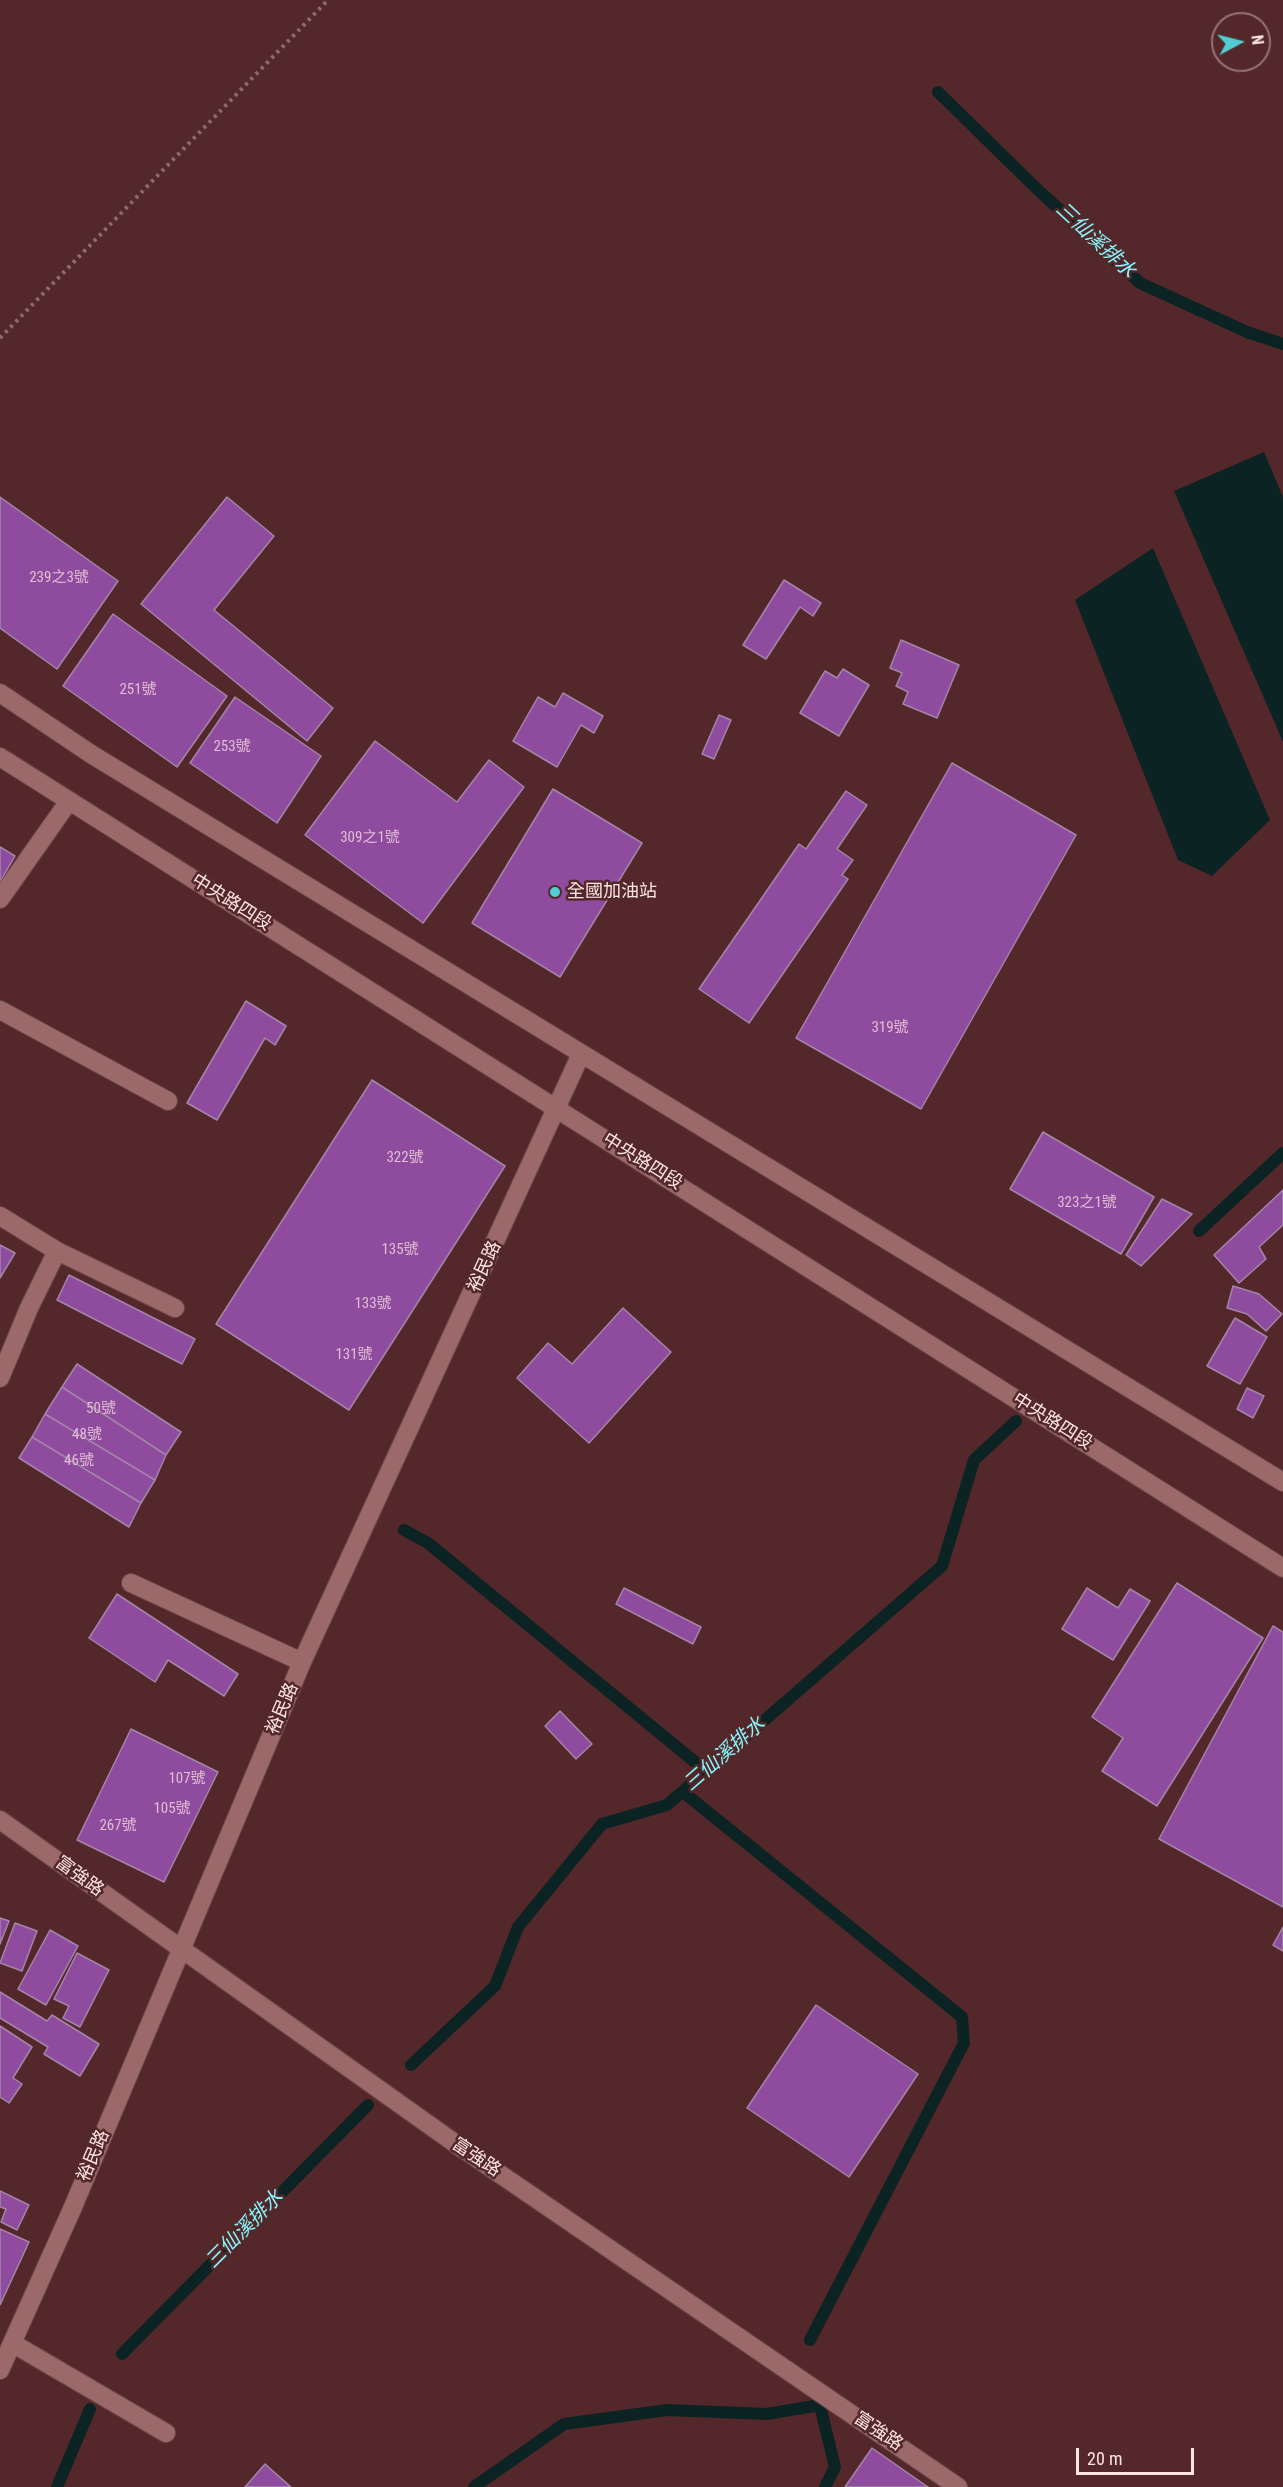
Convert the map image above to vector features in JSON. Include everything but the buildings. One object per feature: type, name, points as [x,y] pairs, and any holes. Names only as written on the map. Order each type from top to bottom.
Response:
[{"type":"street","points":[[0,693],[91,754],[1283,1482]]},
{"type":"street","name":"中央路四段","points":[[0,757],[1283,1568]]},
{"type":"street","points":[[0,899],[69,801]]},
{"type":"street","points":[[0,1010],[168,1101]]},
{"type":"street","name":"裕民路","points":[[0,2370],[182,1950],[302,1662],[558,1109],[581,1054]]},
{"type":"street","points":[[0,1216],[57,1251],[175,1308]]},
{"type":"street","points":[[0,1378],[57,1251]]},
{"type":"street","points":[[130,1583],[302,1662]]},
{"type":"street","name":"富強路","points":[[0,1820],[456,2144],[958,2487]]},
{"type":"street","points":[[12,2343],[166,2433]]},
{"type":"path","points":[[0,338],[328,0]]},
{"type":"water","points":[[1264,452],[1283,497],[1283,742],[1174,491]]},
{"type":"water","points":[[1153,548],[1270,820],[1212,876],[1178,860],[1075,600]]},
{"type":"waterway","name":"三仙溪排水","points":[[938,92],[1037,189],[1140,283],[1247,332],[1283,344]]},
{"type":"waterway","name":"三仙溪排水","points":[[1199,1231],[1283,1153]]},
{"type":"waterway","name":"三仙溪排水","points":[[411,2065],[495,1986],[518,1927],[602,1824],[667,1805],[942,1566],[974,1460],[1016,1421]]},
{"type":"waterway","points":[[404,1530],[428,1543],[706,1771]]},
{"type":"waterway","points":[[683,1792],[962,2017],[964,2043],[810,2340]]},
{"type":"waterway","name":"三仙溪排水","points":[[122,2354],[368,2105]]},
{"type":"waterway","points":[[819,2402],[835,2467],[825,2487]]},
{"type":"waterway","points":[[474,2487],[564,2424],[667,2410],[767,2414],[820,2405]]},
{"type":"waterway","name":"三仙溪排水","points":[[57,2487],[90,2409]]},
{"type":"place","name":"全國加油站","points":[[555,892]]}]
